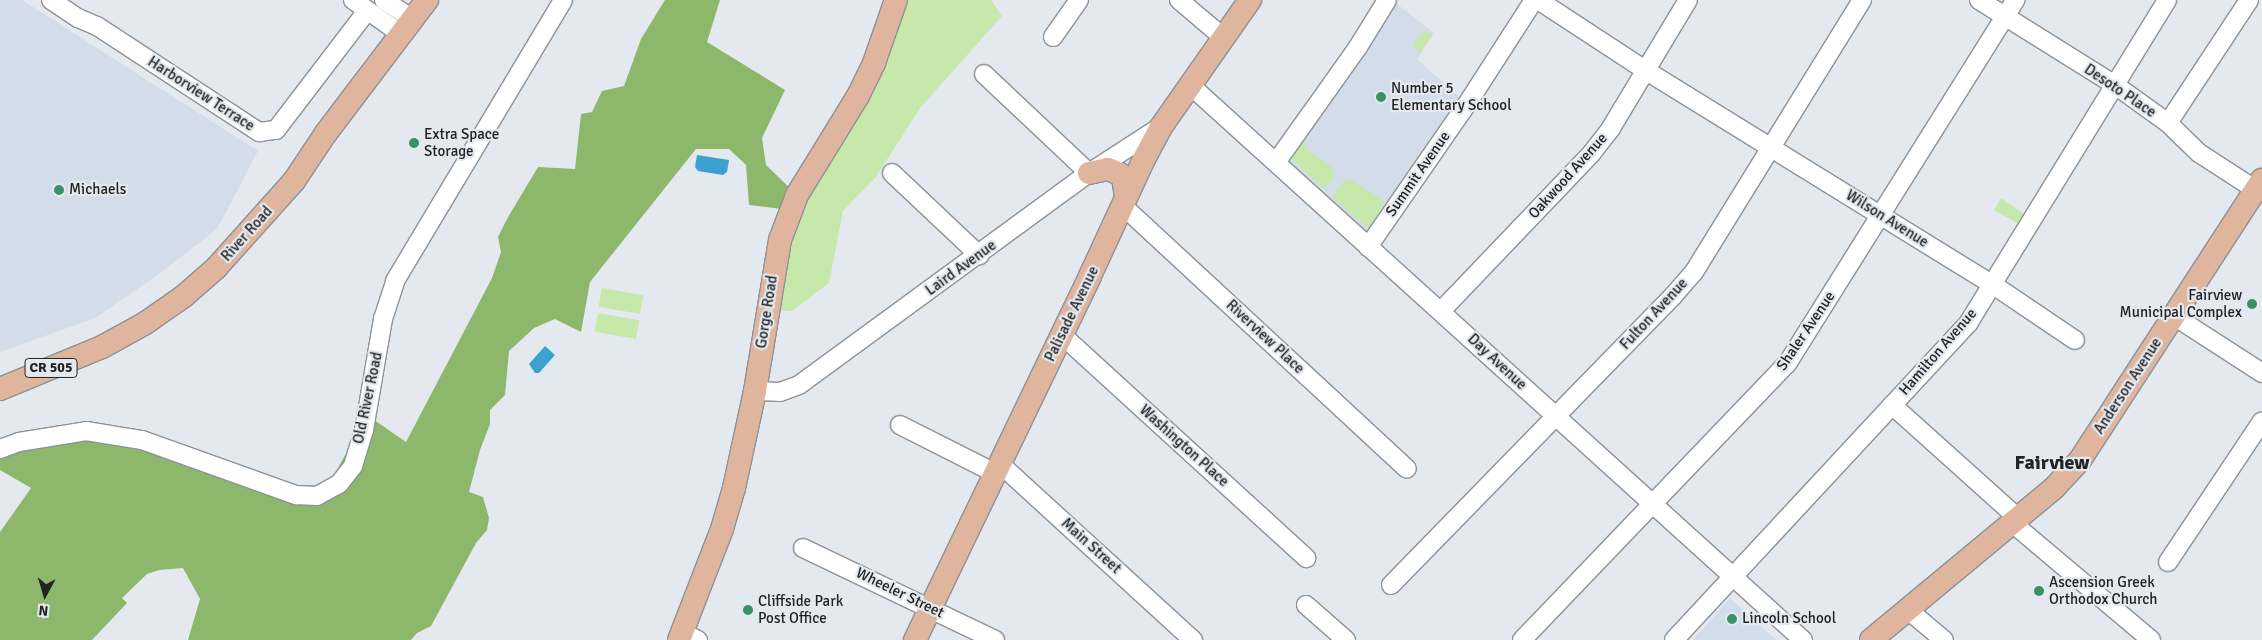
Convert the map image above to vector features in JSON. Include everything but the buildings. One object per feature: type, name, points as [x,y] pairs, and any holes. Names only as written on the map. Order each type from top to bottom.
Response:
[{"type":"main road","name":"River Road","points":[[0,389],[102,347],[144,324],[184,296],[216,268],[294,180],[326,133],[427,0]]},
{"type":"main road","name":"Gorge Road","points":[[686,637],[722,529],[744,444],[755,390],[774,265],[788,216],[797,195],[858,96],[874,63],[896,0]]},
{"type":"main road","name":"Palisade Avenue","points":[[915,640],[1161,127],[1250,0]]},
{"type":"main road","points":[[1089,173],[1108,169],[1115,171],[1123,178],[1124,201]]},
{"type":"main road","name":"Anderson Avenue","points":[[1871,640],[2014,519],[2054,488],[2080,460],[2259,185]]},
{"type":"street","name":"Harborview Terrace","points":[[51,0],[78,18],[97,26],[259,132],[276,130],[367,11]]},
{"type":"street","points":[[353,0],[367,11],[407,26]]},
{"type":"street","points":[[384,0],[407,26]]},
{"type":"street","name":"Old River Road","points":[[0,450],[19,442],[66,432],[86,431],[120,434],[142,440],[236,475],[306,497],[328,492],[340,484],[352,466],[364,430],[383,319],[394,281],[563,0]]},
{"type":"street","points":[[1053,37],[1079,0]]},
{"type":"street","points":[[1179,0],[1224,38]]},
{"type":"street","points":[[1276,161],[1358,47],[1387,0]]},
{"type":"street","name":"Wilson Avenue","points":[[1536,0],[1770,148],[1881,214],[1992,284],[2075,340]]},
{"type":"street","name":"Summit Avenue","points":[[1368,247],[1536,0]]},
{"type":"street","name":"Oakwood Avenue","points":[[1442,311],[1591,154],[1611,128],[1688,0]]},
{"type":"street","name":"Fulton Avenue","points":[[1391,585],[1694,272],[1862,0]]},
{"type":"street","name":"Desoto Place","points":[[1979,0],[2115,85],[2168,124],[2199,153],[2259,185]]},
{"type":"street","name":"Shaler Avenue","points":[[1522,640],[1788,364],[2015,0]]},
{"type":"street","name":"Hamilton Avenue","points":[[1674,640],[1969,322],[2167,0]]},
{"type":"street","points":[[2168,124],[2249,0]]},
{"type":"street","points":[[984,74],[1089,173]]},
{"type":"street","name":"Day Avenue","points":[[1190,85],[1276,161],[1368,247],[1442,311],[1803,640]]},
{"type":"street","name":"Laird Avenue","points":[[755,390],[780,392],[799,385],[980,255],[1089,173],[1161,127]]},
{"type":"street","points":[[892,173],[980,255]]},
{"type":"street","name":"Riverview Place","points":[[1124,201],[1407,469]]},
{"type":"street","points":[[2174,316],[2262,373]]},
{"type":"street","name":"Washington Place","points":[[1062,335],[1306,558]]},
{"type":"street","points":[[1892,405],[2014,519],[2151,640]]},
{"type":"street","points":[[2168,562],[2262,421]]},
{"type":"street","name":"Main Street","points":[[900,425],[997,468],[1188,634]]},
{"type":"street","name":"Wheeler Street","points":[[803,548],[995,640]]},
{"type":"street","points":[[1306,605],[1346,640]]},
{"type":"street","points":[[1907,609],[1944,640]]},
{"type":"shaded area","points":[[0,0],[22,0],[258,151],[217,229],[155,277],[95,318],[0,352]]},
{"type":"shaded area","points":[[1392,0],[1434,33],[1417,59],[1467,104],[1368,247],[1277,161]]},
{"type":"shaded area","name":"Lincoln School","points":[[1730,598],[1776,640],[1693,640]]},
{"type":"green space","points":[[665,0],[720,0],[707,42],[785,90],[762,138],[766,165],[797,195],[790,210],[749,205],[746,165],[729,149],[696,149],[590,282],[581,332],[555,319],[534,328],[509,351],[505,395],[490,410],[490,424],[480,450],[469,492],[483,497],[489,518],[487,530],[476,543],[431,626],[417,633],[411,640],[188,640],[200,599],[183,568],[159,570],[147,574],[122,598],[127,603],[92,640],[0,640],[0,532],[31,488],[0,470],[0,457],[86,431],[321,499],[367,415],[406,442],[492,278],[501,252],[498,237],[507,219],[538,167],[575,169],[581,114],[592,112],[602,91],[624,86],[641,39]]},
{"type":"green space","points":[[896,0],[991,0],[1002,16],[921,107],[875,178],[843,211],[829,283],[792,311],[767,310],[774,265]]},
{"type":"green space","points":[[1424,30],[1432,36],[1420,52],[1412,46]]},
{"type":"green space","points":[[1303,141],[1307,144],[1305,148],[1332,167],[1331,169],[1336,172],[1324,190],[1291,158]]},
{"type":"green space","points":[[1345,179],[1348,181],[1350,179],[1385,202],[1368,228],[1332,197]]},
{"type":"green space","points":[[2001,198],[2025,215],[2019,224],[1994,210]]},
{"type":"green space","points":[[602,288],[643,295],[640,314],[599,307]]},
{"type":"green space","points":[[598,313],[639,320],[636,339],[595,332]]},
{"type":"water","points":[[697,155],[729,160],[727,172],[723,175],[698,171],[695,167]]},
{"type":"water","points":[[545,346],[555,355],[539,373],[535,373],[529,364]]},
{"type":"place","name":"Number 5 Elementary School","points":[[1381,97]]},
{"type":"place","name":"Extra Space Storage","points":[[414,143]]},
{"type":"place","name":"Michaels","points":[[59,190]]},
{"type":"place","name":"Fairview Municipal Complex","points":[[2252,304]]},
{"type":"place","name":"Ascension Greek Orthodox Church","points":[[2039,591]]},
{"type":"place","name":"Cliffside Park Post Office","points":[[748,610]]},
{"type":"place","name":"Lincoln School","points":[[1732,619]]},
{"type":"district","name":"Fairview","points":[[2052,462]]}]
